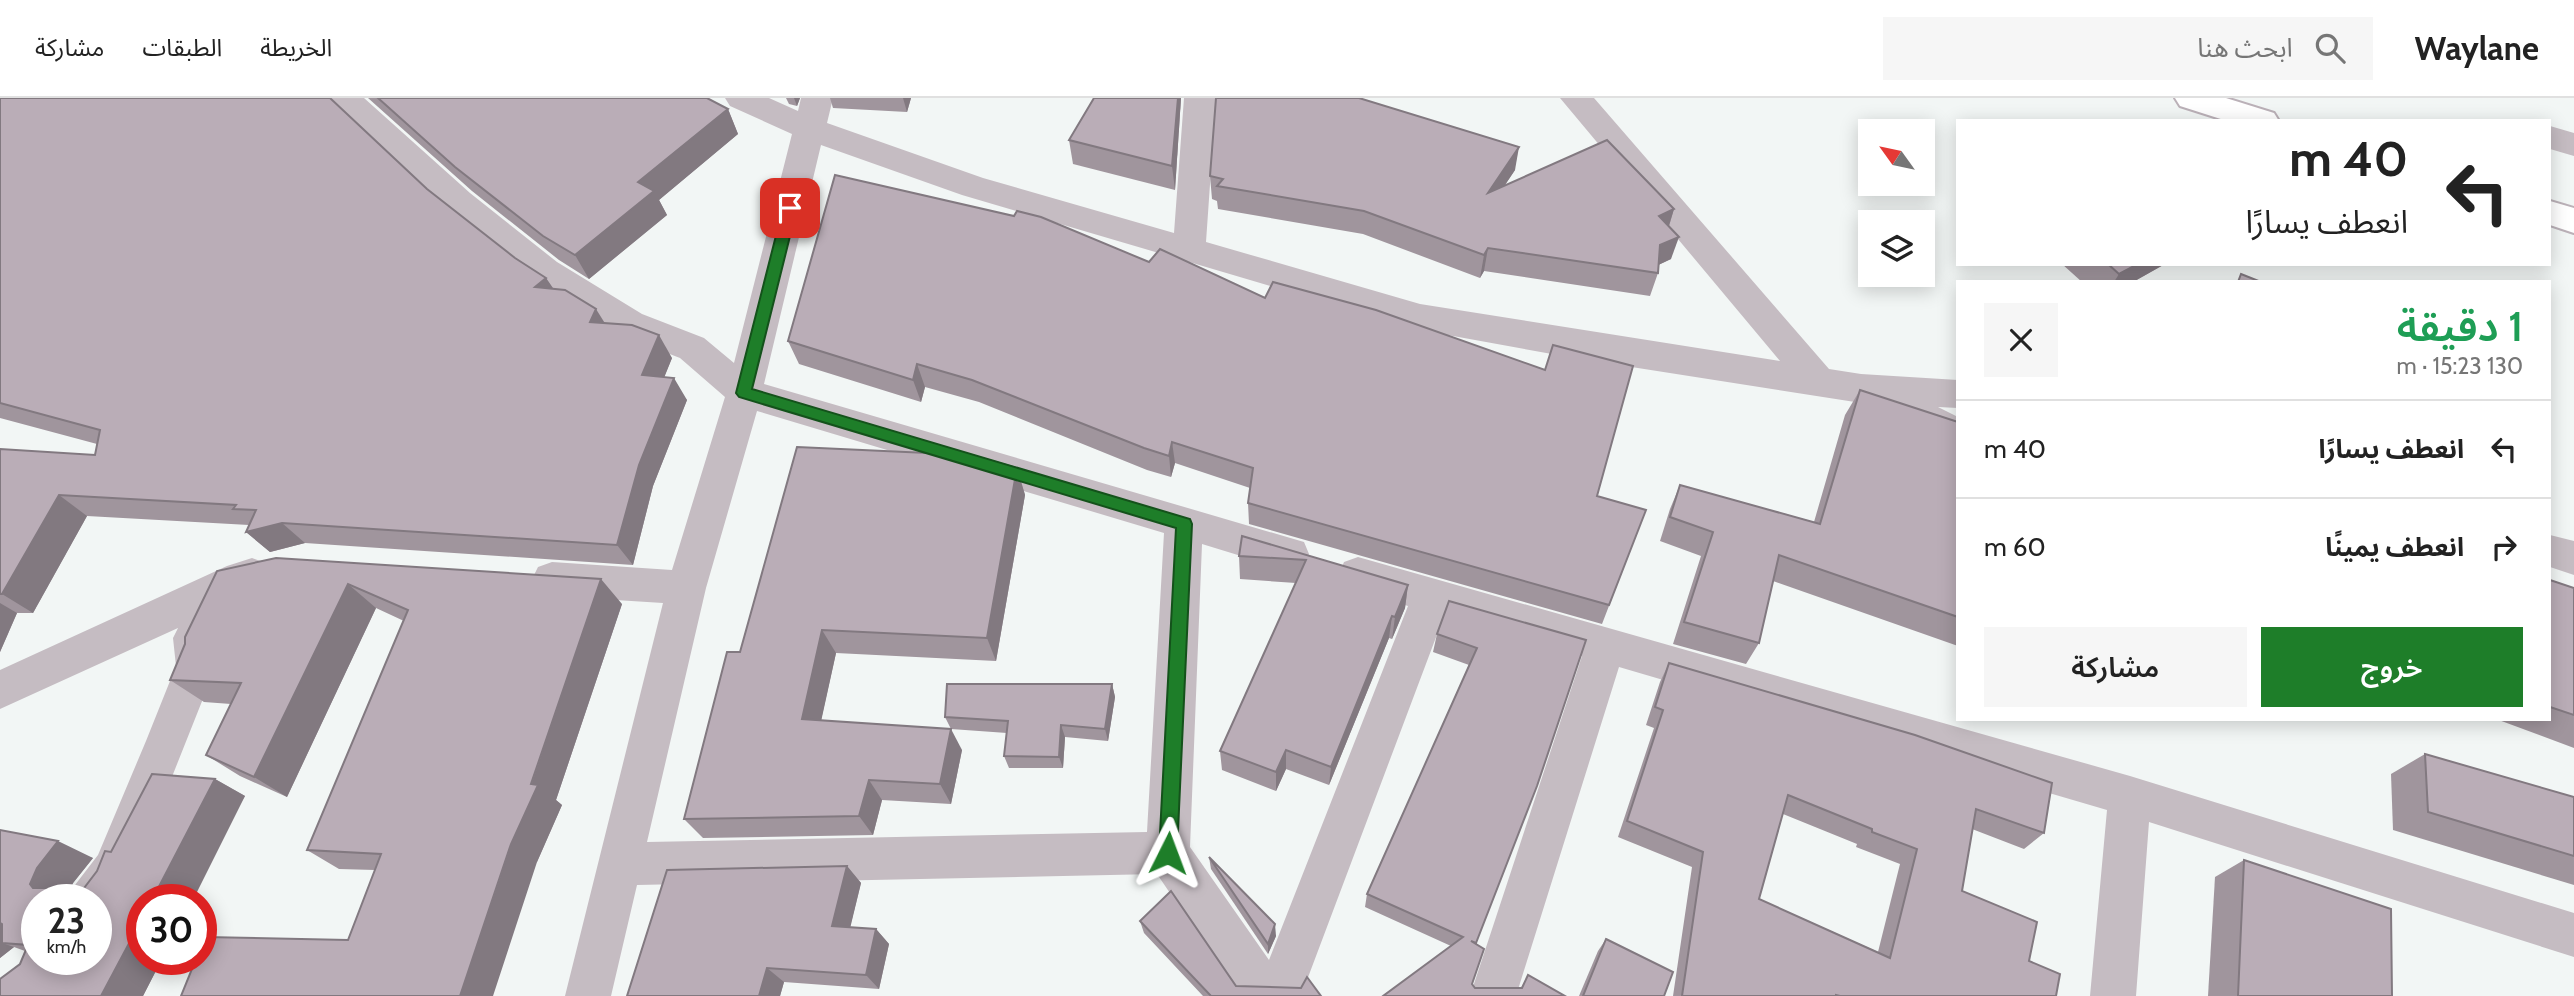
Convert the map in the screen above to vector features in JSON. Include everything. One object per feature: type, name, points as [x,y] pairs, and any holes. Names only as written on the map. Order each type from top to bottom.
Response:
[{"type":"main road","points":[[2191,98],[2257,119]]},
{"type":"main road","points":[[2551,213],[2574,222]]},
{"type":"street","points":[[345,98],[458,202],[545,271],[630,324],[692,348],[744,393],[1184,524],[2130,796],[2574,935]]},
{"type":"street","points":[[741,98],[814,113],[974,187],[1420,317],[1819,382],[1861,388],[1956,394]]},
{"type":"street","points":[[1189,250],[1200,98]]},
{"type":"street","points":[[1576,98],[1819,382]]},
{"type":"street","points":[[588,996],[686,587],[744,393],[814,113]]},
{"type":"street","points":[[2551,137],[2574,145]]},
{"type":"street","points":[[1861,388],[1956,432]]},
{"type":"street","points":[[1184,524],[1168,853],[1267,996]]},
{"type":"street","points":[[2551,551],[2574,558]]},
{"type":"street","points":[[0,690],[242,578],[292,566]]},
{"type":"street","points":[[523,577],[686,587]]},
{"type":"street","points":[[1278,996],[1432,595]]},
{"type":"street","points":[[103,884],[114,870],[195,666],[190,604]]},
{"type":"street","points":[[1493,996],[1606,645]]},
{"type":"street","points":[[2113,996],[2130,796]]},
{"type":"street","points":[[620,864],[1168,853]]},
{"type":"building","points":[[0,98],[330,98],[427,189],[515,258],[546,278],[535,287],[565,290],[596,309],[590,322],[632,325],[659,335],[642,375],[674,378],[639,465],[617,545],[282,523],[246,532],[256,510],[233,509],[236,505],[59,495],[0,594],[0,449],[95,455],[100,430],[0,403]]},
{"type":"building","points":[[378,98],[707,98],[728,109],[638,182],[654,191],[575,255],[543,236],[455,167]]},
{"type":"building","points":[[1094,98],[1178,98],[1172,166],[1069,140]]},
{"type":"building","points":[[1216,98],[1359,98],[1519,147],[1488,193],[1607,140],[1674,209],[1659,216],[1679,237],[1660,245],[1658,273],[1488,248],[1484,255],[1364,211],[1217,186],[1223,179],[1210,176]]},
{"type":"building","points":[[835,175],[1014,216],[1017,211],[1041,217],[1149,262],[1160,249],[1265,298],[1273,282],[1376,310],[1545,370],[1553,345],[1633,366],[1597,496],[1646,510],[1609,605],[1248,503],[1253,468],[1172,442],[1169,456],[972,380],[917,364],[913,380],[788,341]]},
{"type":"building","points":[[2110,266],[2134,266],[2119,274]]},
{"type":"building","points":[[2241,274],[2256,280],[2239,280]]},
{"type":"building","points":[[1860,390],[1956,421],[1956,616],[1779,555],[1759,643],[1684,622],[1713,532],[1670,517],[1680,485],[1820,524]]},
{"type":"building","points":[[797,447],[971,455],[1017,468],[987,638],[822,630],[802,719],[951,729],[940,784],[869,780],[859,816],[684,819],[727,652],[740,652]]},
{"type":"building","points":[[1242,536],[1408,585],[1395,617],[1392,616],[1331,767],[1286,750],[1276,772],[1220,751],[1306,560],[1239,556]]},
{"type":"building","points":[[276,558],[601,579],[531,784],[538,785],[511,844],[460,996],[181,996],[190,975],[217,975],[217,937],[348,940],[381,854],[307,850],[408,610],[348,584],[254,777],[206,755],[241,683],[170,680],[185,644],[185,637],[217,571]]},
{"type":"building","points":[[2551,580],[2574,588],[2574,715],[2551,707]]},
{"type":"building","points":[[1449,601],[1586,640],[1537,786],[1476,943],[1471,941],[1484,949],[1472,984],[1475,988],[1522,988],[1528,975],[1565,996],[1383,996],[1463,937],[1367,894],[1477,648],[1437,634]]},
{"type":"building","points":[[1669,663],[1915,735],[2052,783],[2044,833],[1976,809],[1962,891],[2037,922],[2029,961],[2060,974],[2056,996],[1682,996],[1703,852],[1627,821],[1663,710],[1655,707]],"holes":[[[1788,795],[1872,829],[1872,832],[1917,849],[1890,958],[1759,899]]]},
{"type":"building","points":[[947,684],[1112,684],[1105,729],[1061,725],[1059,757],[1004,756],[1008,721],[945,717]]},
{"type":"building","points":[[2425,754],[2574,797],[2574,856],[2428,812]]},
{"type":"building","points":[[152,774],[215,779],[160,884],[126,884],[126,949],[101,996],[0,996],[0,979],[21,962],[21,975],[112,975],[112,884],[87,884],[97,871],[105,851],[111,852]]},
{"type":"building","points":[[0,830],[58,841],[37,868],[30,884],[21,884],[21,944],[2,943]]},
{"type":"building","points":[[1209,857],[1275,924],[1268,944]]},
{"type":"building","points":[[2244,860],[2391,909],[2392,996],[2238,996]]},
{"type":"building","points":[[847,866],[832,926],[876,929],[866,975],[767,968],[759,996],[627,996],[667,870]]},
{"type":"building","points":[[1171,891],[1236,986],[1301,988],[1307,977],[1321,996],[1211,996],[1140,921]]},
{"type":"building","points":[[1606,939],[1673,972],[1664,996],[1583,996]]},
{"type":"route","points":[[790,208],[744,393],[1184,524],[1168,853]]}]
